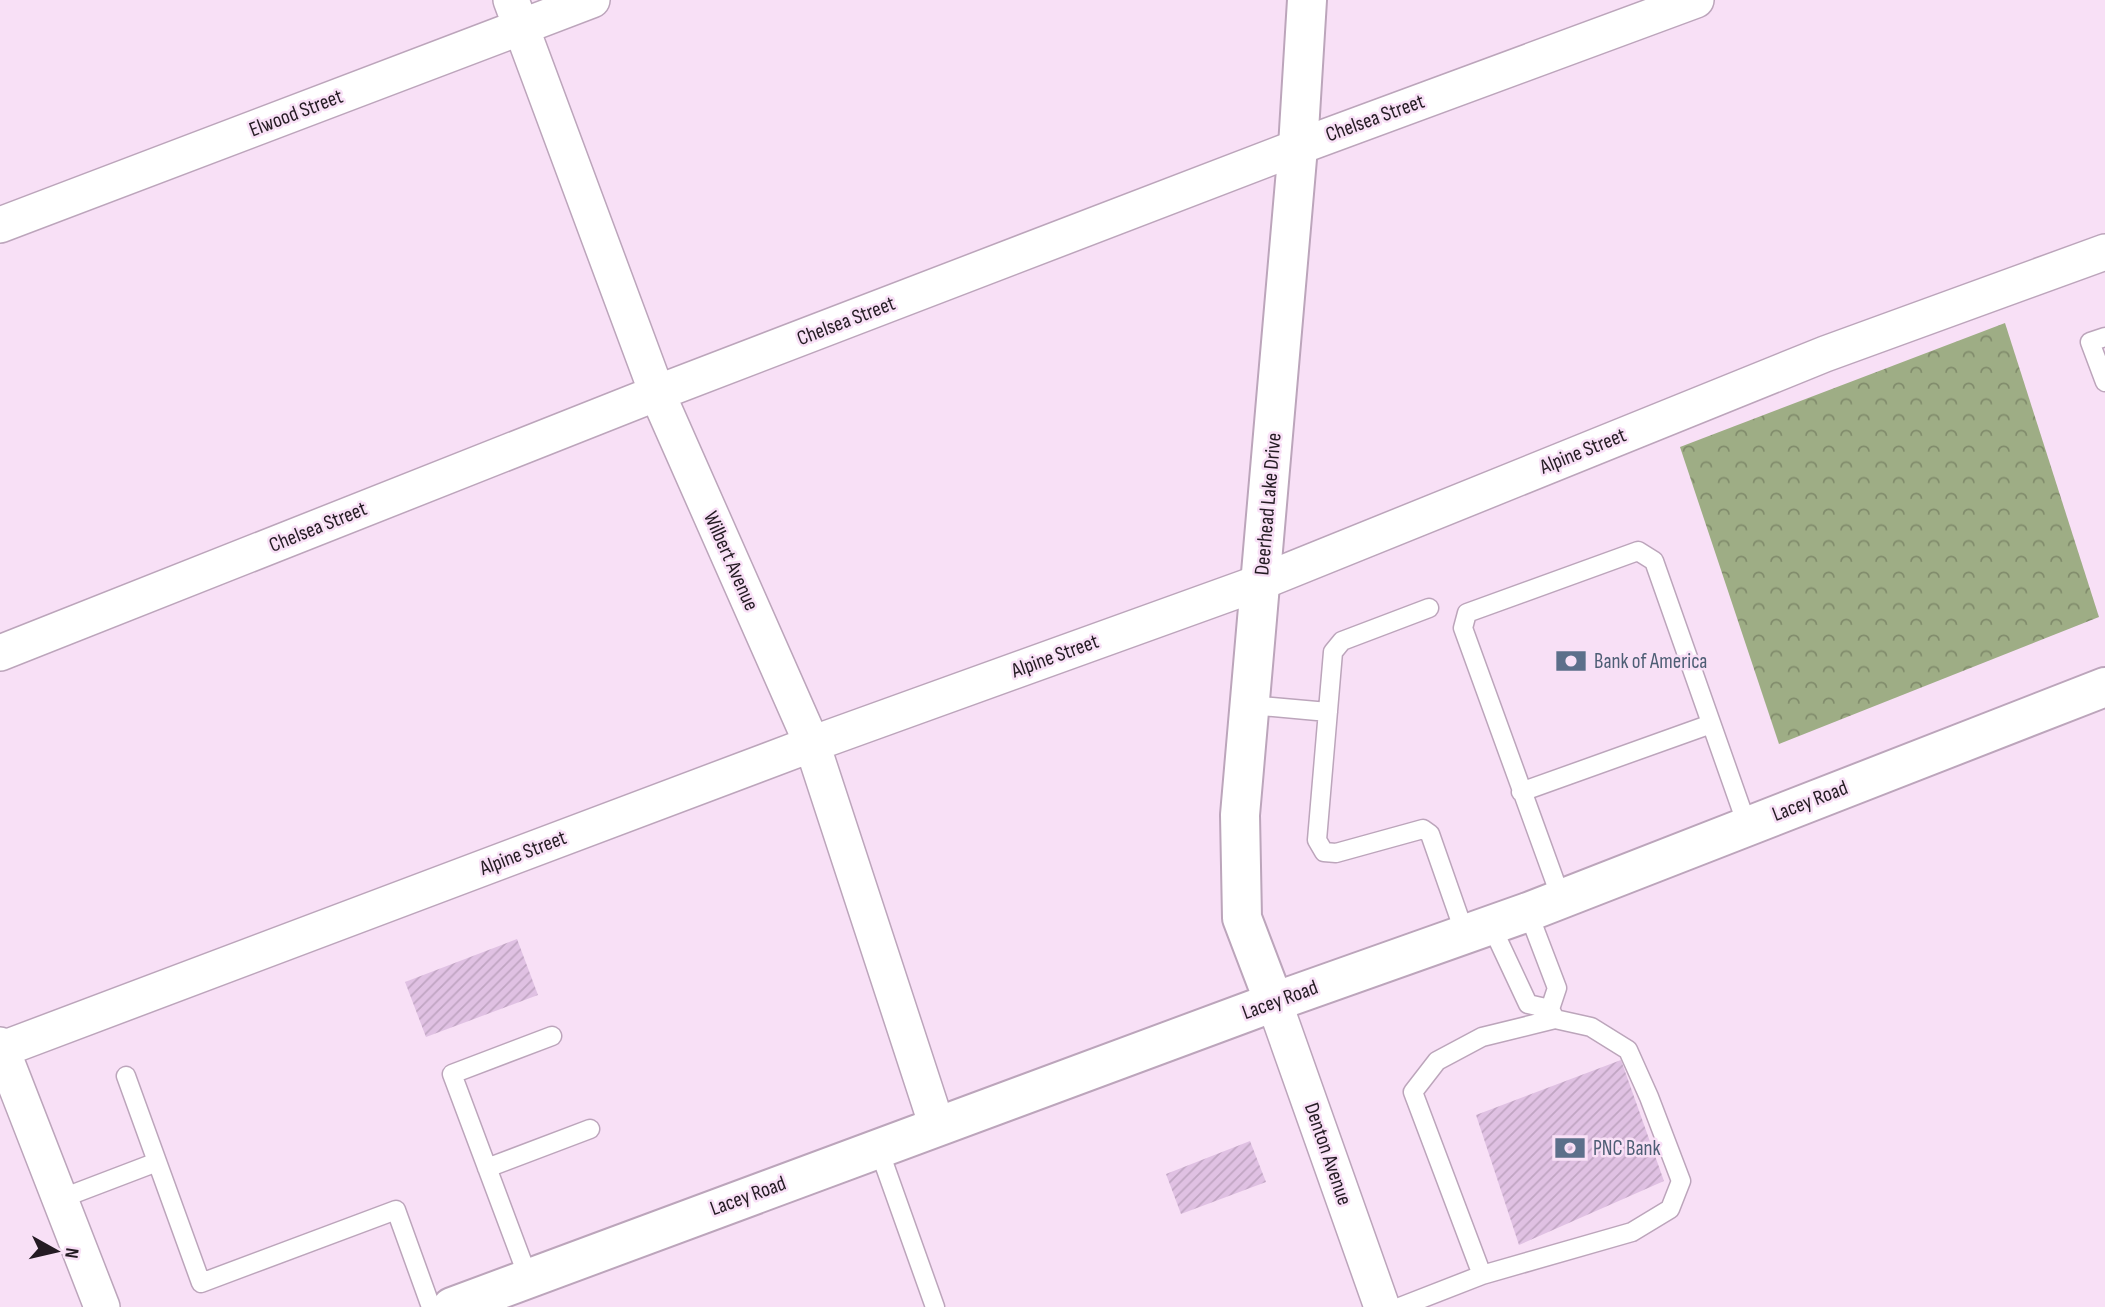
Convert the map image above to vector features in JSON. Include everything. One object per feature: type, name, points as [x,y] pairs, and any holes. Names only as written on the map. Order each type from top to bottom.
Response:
[{"type":"main road","name":"Deerhead Lake Drive","points":[[1274,1002],[1241,918],[1240,815],[1298,147],[1307,0]]},
{"type":"main road","name":"Lacey Road","points":[[452,1307],[878,1147],[1545,905],[2105,687]]},
{"type":"street","name":"Elwood Street","points":[[0,225],[516,13],[592,0]]},
{"type":"street","name":"Chelsea Street","points":[[0,653],[657,393],[1298,147],[1696,0]]},
{"type":"street","name":"Wilbert Avenue","points":[[516,13],[657,393],[812,744],[937,1126]]},
{"type":"street","name":"Alpine Street","points":[[1,1048],[812,744],[1261,582],[1825,354],[2105,252]]},
{"type":"street","name":"Denton Avenue","points":[[1274,1002],[1382,1307]]},
{"type":"street","points":[[1,1048],[102,1307]]},
{"type":"lane","points":[[2105,337],[2090,342],[2105,382]]},
{"type":"lane","points":[[1553,1014],[1557,988],[1545,905],[1521,792],[1462,628],[1468,613],[1638,551],[1654,561],[1747,825]]},
{"type":"lane","points":[[1400,1307],[1482,1275],[1632,1232],[1670,1209],[1681,1181],[1628,1050],[1591,1027],[1528,1004],[1478,930],[1430,834],[1423,829],[1336,853],[1324,852],[1317,840],[1333,652],[1342,641],[1429,608]]},
{"type":"lane","points":[[1250,705],[1328,712]]},
{"type":"lane","points":[[1521,792],[1711,724]]},
{"type":"lane","points":[[1482,1275],[1413,1092],[1437,1061],[1482,1037],[1553,1014]]},
{"type":"lane","points":[[528,1277],[452,1074],[552,1036]]},
{"type":"lane","points":[[126,1076],[201,1283],[396,1210],[431,1307]]},
{"type":"lane","points":[[487,1168],[590,1129]]},
{"type":"lane","points":[[878,1147],[935,1307]]},
{"type":"lane","points":[[60,1199],[157,1162]]},
{"type":"green space","points":[[2005,323],[2099,617],[1779,744],[1680,447]]},
{"type":"building","points":[[517,939],[538,995],[426,1037],[405,982]]},
{"type":"building","name":"PNC Bank","points":[[1621,1060],[1664,1181],[1519,1245],[1476,1115]]},
{"type":"building","points":[[1250,1141],[1266,1182],[1181,1214],[1166,1174]]},
{"type":"place","name":"Bank of America","points":[[1571,661]]},
{"type":"place","name":"PNC Bank","points":[[1570,1148]]}]
